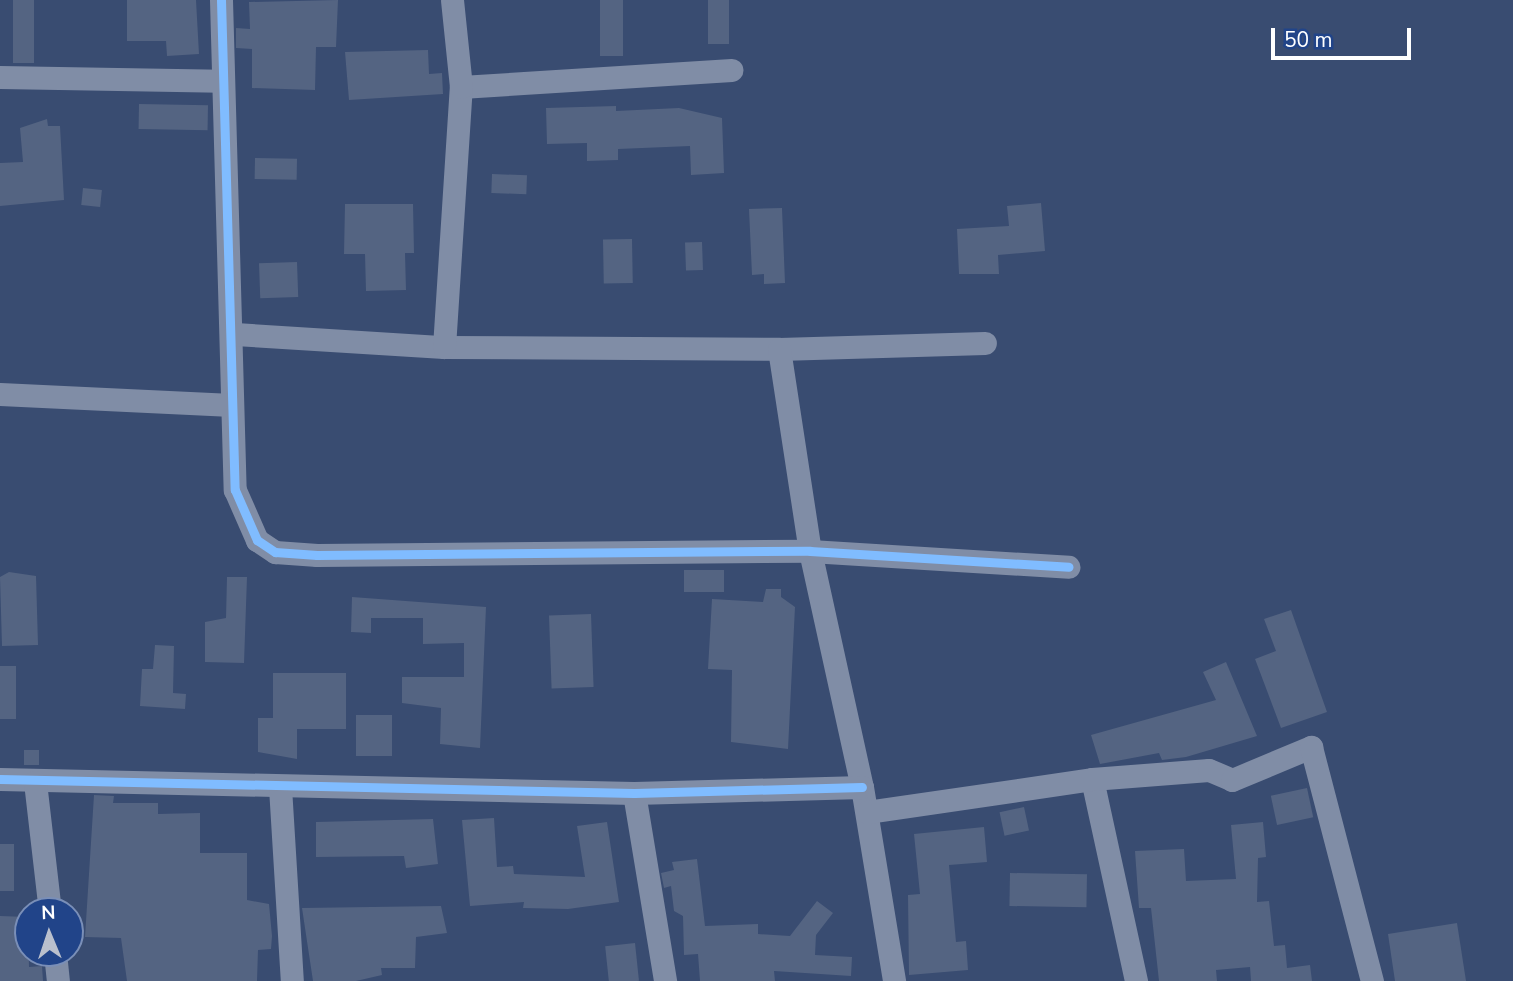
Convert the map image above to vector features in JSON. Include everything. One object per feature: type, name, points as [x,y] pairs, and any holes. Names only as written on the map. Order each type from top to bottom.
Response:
[{"type":"street","points":[[221,0],[219,81],[234,334],[232,405],[235,490],[247,529],[275,552],[810,551],[1069,568]]},
{"type":"street","points":[[444,347],[461,87],[452,0]]},
{"type":"street","points":[[461,87],[731,70]]},
{"type":"street","points":[[0,77],[219,81]]},
{"type":"street","points":[[234,334],[444,347],[779,349],[985,343]]},
{"type":"street","points":[[779,349],[810,551],[867,812],[894,981]]},
{"type":"street","points":[[0,394],[232,405]]},
{"type":"street","points":[[867,812],[1091,779],[1209,770],[1232,780],[1311,747],[1372,981]]},
{"type":"street","points":[[0,779],[35,782],[634,793],[862,787]]},
{"type":"street","points":[[1091,779],[1136,981]]},
{"type":"street","points":[[35,782],[48,897]]},
{"type":"street","points":[[280,787],[292,981]]},
{"type":"street","points":[[634,793],[665,981]]},
{"type":"building","points":[[13,0],[34,0],[34,63],[13,63]]},
{"type":"building","points":[[127,0],[196,0],[199,54],[167,56],[166,41],[127,41]]},
{"type":"building","points":[[338,0],[336,47],[316,47],[315,90],[252,88],[252,49],[236,48],[236,28],[250,29],[249,2]]},
{"type":"building","points":[[600,0],[623,0],[623,56],[600,56]]},
{"type":"building","points":[[708,0],[729,0],[729,44],[708,44]]},
{"type":"building","points":[[428,50],[429,74],[442,73],[443,94],[349,100],[345,52]]},
{"type":"building","points":[[139,104],[208,105],[208,130],[139,129]]},
{"type":"building","points":[[616,106],[616,111],[679,108],[722,118],[724,173],[691,175],[690,146],[618,149],[618,160],[587,161],[587,143],[547,144],[546,108]]},
{"type":"building","points":[[47,119],[48,126],[60,126],[64,200],[0,206],[0,163],[23,162],[20,128]]},
{"type":"building","points":[[255,158],[297,159],[297,180],[255,179]]},
{"type":"building","points":[[492,174],[527,175],[526,194],[491,193]]},
{"type":"building","points":[[83,188],[102,190],[100,207],[81,205]]},
{"type":"building","points":[[1041,203],[1045,251],[998,255],[999,274],[959,274],[957,229],[1009,226],[1007,206]]},
{"type":"building","points":[[345,204],[413,204],[414,253],[405,253],[406,290],[366,291],[365,254],[344,254]]},
{"type":"building","points":[[782,208],[785,283],[764,284],[764,274],[752,275],[749,209]]},
{"type":"building","points":[[632,239],[633,283],[604,283],[603,240]]},
{"type":"building","points":[[702,242],[703,270],[686,271],[685,243]]},
{"type":"building","points":[[297,262],[298,297],[260,298],[259,263]]},
{"type":"building","points":[[684,570],[724,570],[724,592],[684,592]]},
{"type":"building","points":[[9,572],[36,576],[38,645],[2,646],[0,577]]},
{"type":"building","points":[[227,577],[247,577],[244,663],[205,662],[205,622],[226,618]]},
{"type":"building","points":[[766,589],[781,589],[781,597],[795,607],[788,749],[731,742],[732,670],[708,669],[712,599],[763,602]]},
{"type":"building","points":[[352,597],[486,607],[480,748],[440,744],[441,708],[402,703],[402,677],[464,677],[464,643],[423,644],[423,618],[371,618],[371,633],[351,632]]},
{"type":"building","points":[[1291,610],[1327,712],[1281,728],[1255,659],[1276,651],[1264,619]]},
{"type":"building","points":[[591,614],[594,687],[552,688],[549,615]]},
{"type":"building","points":[[155,645],[174,646],[173,693],[186,694],[185,709],[140,706],[142,669],[153,669]]},
{"type":"building","points":[[1226,662],[1257,736],[1186,757],[1162,760],[1159,753],[1100,764],[1091,735],[1216,700],[1203,672]]},
{"type":"building","points":[[0,666],[16,666],[16,719],[0,719]]},
{"type":"building","points":[[273,673],[346,673],[346,729],[297,729],[297,759],[258,752],[258,718],[273,718]]},
{"type":"building","points":[[356,715],[392,715],[392,756],[356,756]]},
{"type":"building","points":[[24,750],[39,750],[39,765],[24,765]]},
{"type":"building","points":[[1307,788],[1313,817],[1277,825],[1271,796]]},
{"type":"building","points":[[94,795],[114,796],[113,803],[158,803],[158,814],[200,813],[200,853],[247,853],[247,900],[269,904],[272,936],[271,949],[258,950],[257,981],[127,981],[121,938],[85,937]]},
{"type":"building","points":[[1024,807],[1029,830],[1005,836],[1000,812]]},
{"type":"building","points":[[494,818],[497,867],[513,866],[514,874],[585,877],[577,826],[607,822],[619,902],[568,909],[523,908],[524,902],[470,906],[462,820]]},
{"type":"building","points":[[433,819],[438,864],[406,868],[404,856],[316,857],[316,822]]},
{"type":"building","points":[[1263,822],[1266,857],[1258,858],[1257,902],[1269,901],[1274,946],[1285,945],[1287,968],[1310,965],[1312,981],[1251,981],[1250,967],[1216,970],[1217,981],[1159,981],[1151,908],[1139,908],[1135,851],[1184,849],[1186,881],[1236,879],[1231,825]]},
{"type":"building","points":[[984,827],[987,862],[949,865],[956,942],[966,941],[968,970],[909,975],[908,895],[920,894],[914,834]]},
{"type":"building","points":[[0,844],[14,844],[14,891],[0,891]]},
{"type":"building","points":[[697,859],[705,926],[758,924],[758,934],[790,936],[817,901],[833,913],[816,935],[815,955],[852,957],[851,976],[774,971],[775,981],[700,981],[698,954],[684,955],[683,916],[674,911],[671,886],[664,888],[661,873],[674,870],[672,862]]},
{"type":"building","points":[[1010,873],[1087,874],[1086,907],[1009,906]]},
{"type":"building","points":[[441,906],[447,933],[416,937],[415,968],[381,968],[382,975],[356,981],[313,981],[302,908]]},
{"type":"building","points":[[0,916],[14,916],[14,967],[42,967],[43,981],[0,981]]},
{"type":"building","points":[[1457,923],[1466,981],[1395,981],[1388,934]]},
{"type":"building","points":[[635,943],[639,981],[609,981],[605,946]]},
{"type":"cycle path","points":[[221,0],[235,490],[257,540],[275,552],[317,555],[810,551],[1069,567]]},
{"type":"cycle path","points":[[0,779],[634,793],[862,787]]}]
